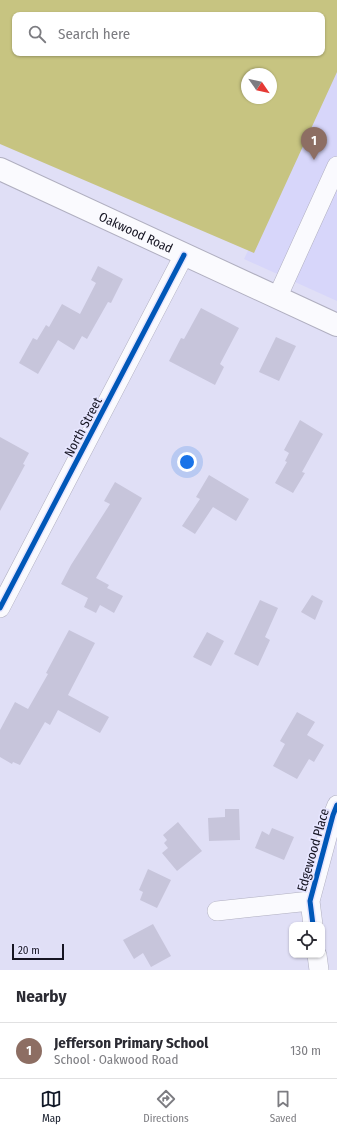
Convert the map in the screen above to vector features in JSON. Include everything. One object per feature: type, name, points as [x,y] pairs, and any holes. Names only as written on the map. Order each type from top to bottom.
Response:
[{"type":"main road","name":"Oakwood Road","points":[[0,169],[337,325]]},
{"type":"street","points":[[277,298],[337,166]]},
{"type":"street","name":"North Street","points":[[0,608],[184,255]]},
{"type":"street","name":"Edgewood Place","points":[[313,922],[310,901],[337,805]]},
{"type":"street","points":[[217,911],[310,901]]},
{"type":"street","points":[[317,958],[319,970]]},
{"type":"shaded area","points":[[0,0],[337,0],[337,72],[254,253],[0,144]]},
{"type":"shaded area","points":[[337,62],[337,301],[244,259]]},
{"type":"building","points":[[98,266],[123,279],[111,303],[108,302],[87,339],[82,336],[74,350],[58,340],[38,374],[19,363],[33,338],[37,340],[46,325],[49,327],[62,304],[80,314],[96,283],[91,280]]},
{"type":"building","points":[[201,308],[239,328],[220,364],[224,367],[215,385],[169,361],[181,338],[184,339]]},
{"type":"building","points":[[276,337],[296,346],[279,381],[259,372]]},
{"type":"building","points":[[300,420],[323,434],[302,472],[305,473],[293,493],[275,483],[287,462],[285,461],[289,453],[284,450]]},
{"type":"building","points":[[0,437],[29,453],[23,464],[25,465],[0,511]]},
{"type":"building","points":[[209,475],[249,499],[236,521],[213,507],[195,534],[182,526],[200,499],[196,497]]},
{"type":"building","points":[[115,482],[142,498],[96,578],[109,585],[107,588],[123,596],[114,613],[100,605],[96,613],[84,607],[88,598],[61,584],[71,565],[110,504],[104,501]]},
{"type":"building","points":[[312,595],[323,601],[315,620],[301,612]]},
{"type":"building","points":[[260,600],[278,608],[265,637],[270,640],[258,666],[234,654]]},
{"type":"building","points":[[69,630],[95,643],[68,695],[109,717],[100,733],[58,710],[50,725],[45,722],[20,765],[13,762],[12,764],[0,757],[0,730],[15,702],[28,709],[48,674],[46,673]]},
{"type":"building","points":[[207,632],[224,641],[211,666],[193,657]]},
{"type":"building","points":[[297,712],[315,722],[307,735],[324,745],[314,762],[309,759],[297,779],[273,766],[285,744],[280,741]]},
{"type":"building","points":[[225,809],[239,809],[240,840],[209,841],[208,818],[225,817]]},
{"type":"building","points":[[178,822],[202,851],[177,871],[162,853],[168,848],[164,843],[167,840],[163,835]]},
{"type":"building","points":[[272,828],[294,837],[284,860],[255,848],[262,831],[269,835]]},
{"type":"building","points":[[148,869],[171,880],[157,908],[140,900],[143,892],[139,890]]},
{"type":"building","points":[[153,924],[171,956],[151,967],[143,953],[134,959],[123,940]]},
{"type":"cycle path","points":[[0,608],[184,255]]},
{"type":"cycle path","points":[[313,922],[310,901],[337,805]]},
{"type":"place","name":"Jefferson Primary School","points":[[314,160]]}]
